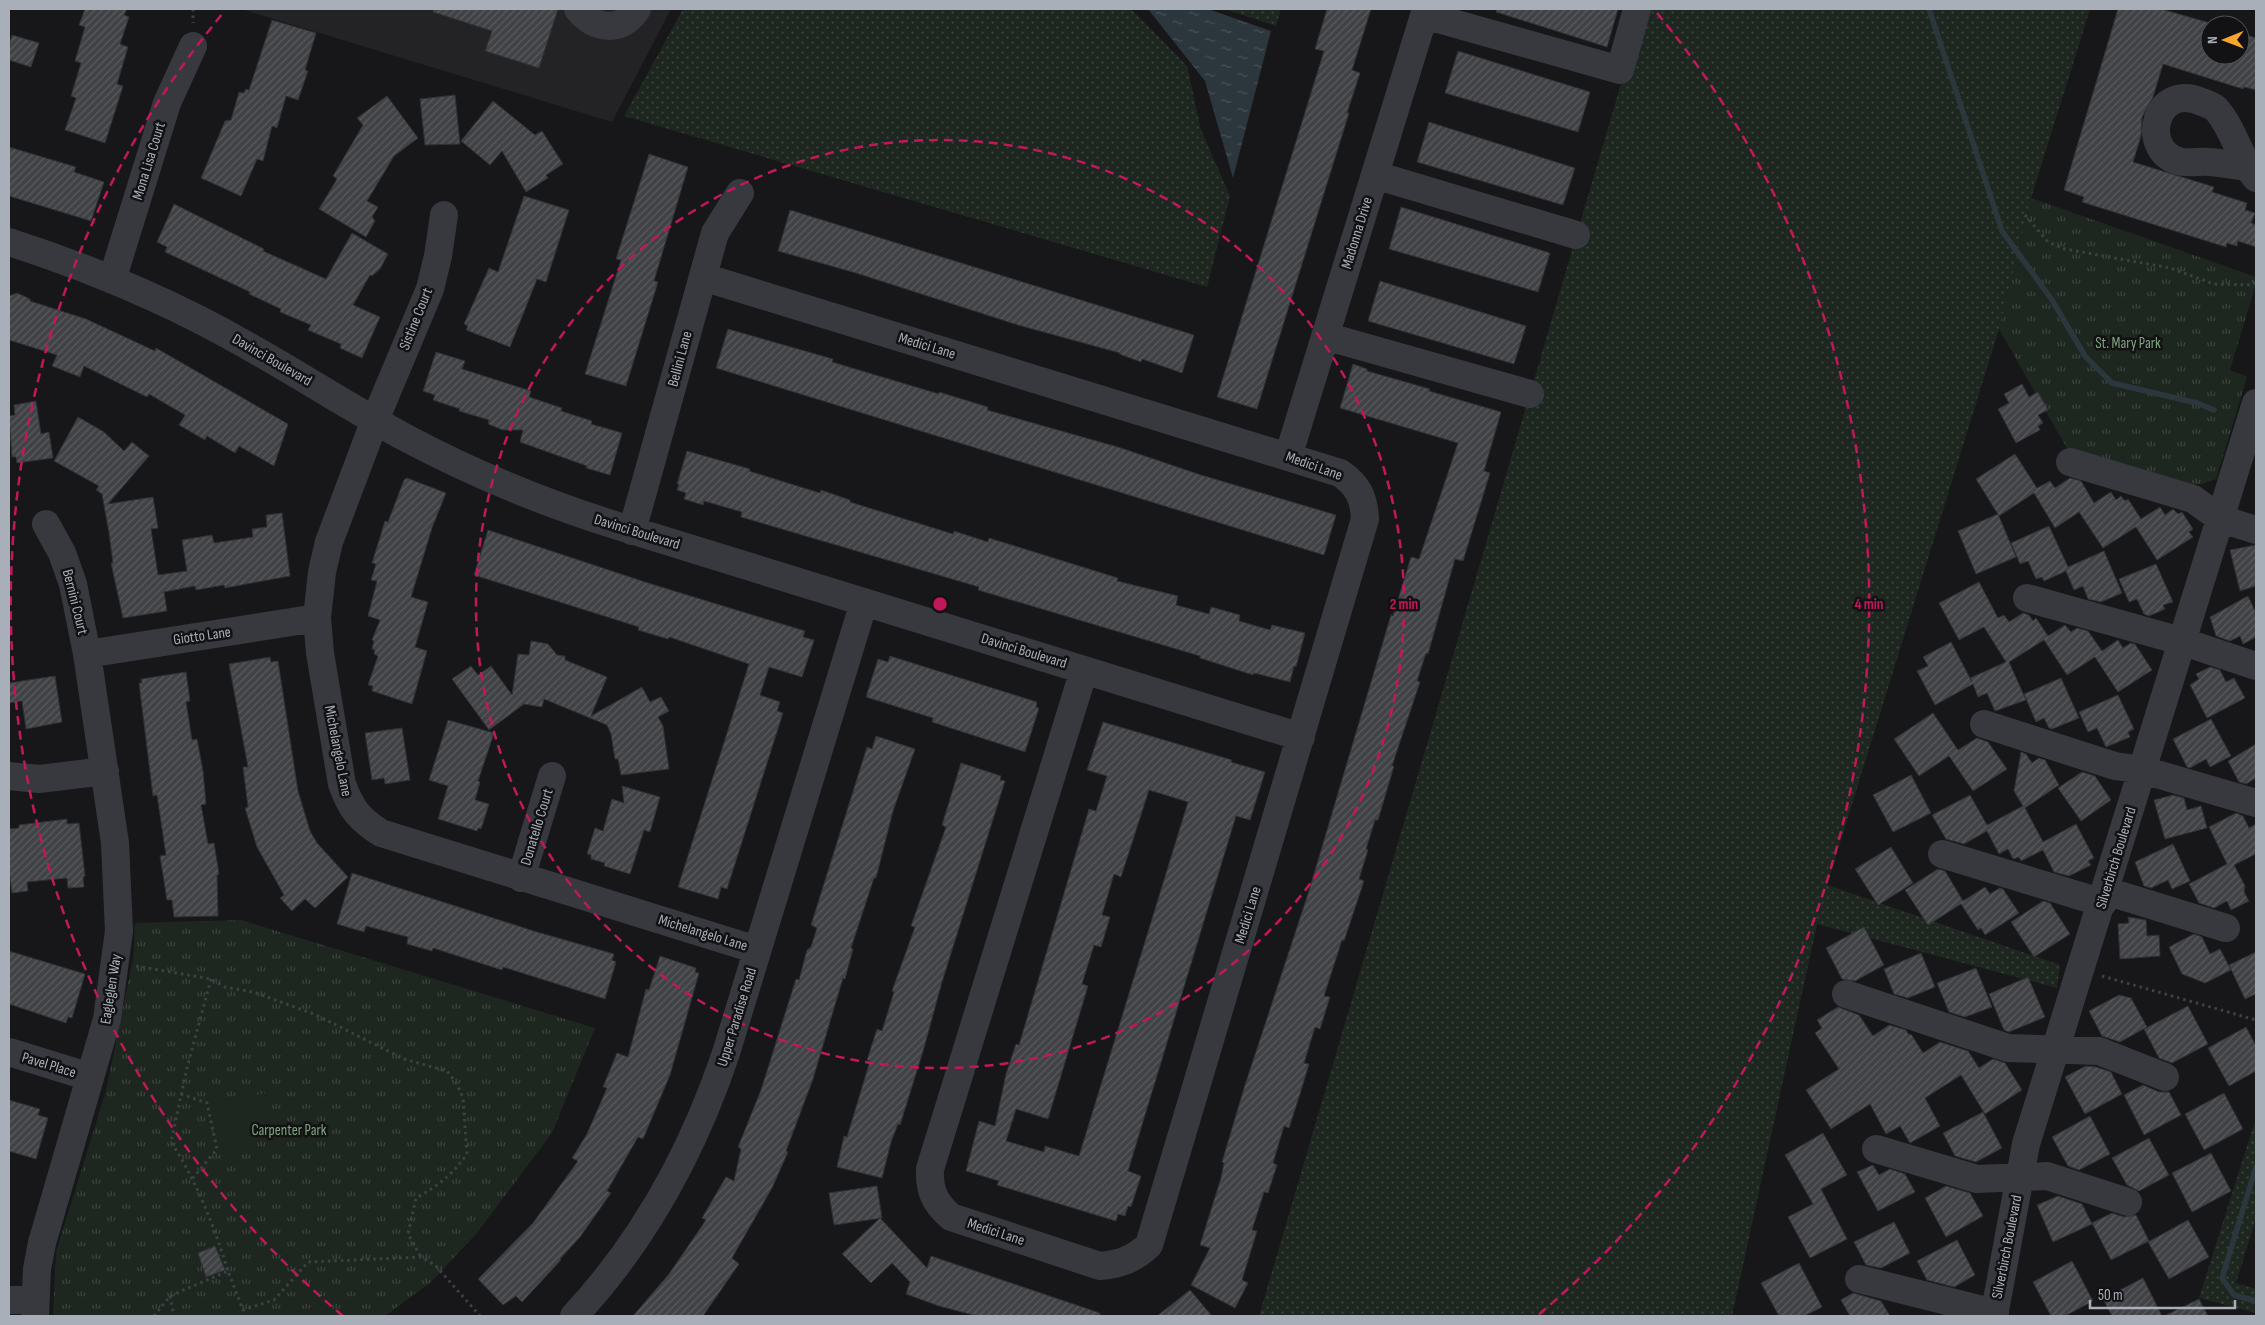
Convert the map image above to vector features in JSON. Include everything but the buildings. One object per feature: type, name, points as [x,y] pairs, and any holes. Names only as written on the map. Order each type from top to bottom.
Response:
[{"type":"street","points":[[578,9],[584,16],[598,25],[612,27],[628,20],[637,9]]},
{"type":"street","points":[[1425,12],[1620,70],[1637,9]]},
{"type":"street","name":"Madonna Drive","points":[[1288,457],[1425,12]]},
{"type":"street","name":"Mona Lisa Court","points":[[112,280],[167,103],[192,46]]},
{"type":"street","points":[[1375,175],[1576,235]]},
{"type":"street","name":"Bellini Lane","points":[[632,531],[715,233],[740,193]]},
{"type":"street","name":"Sistine Court","points":[[375,420],[430,289],[438,256],[444,215]]},
{"type":"street","name":"Davinci Boulevard","points":[[9,242],[112,280],[229,335],[437,454],[499,483],[566,509],[1301,737]]},
{"type":"street","name":"Medici Lane","points":[[703,277],[1340,473],[1352,481],[1360,492],[1365,505],[1365,519],[1149,1245],[1136,1257],[1127,1261],[1100,1266],[951,1217],[940,1208],[933,1196],[929,1183],[930,1170],[1084,670]]},
{"type":"street","points":[[1325,336],[1530,394]]},
{"type":"street","name":"Silverbirch Boulevard","points":[[1995,1314],[2026,1144],[2105,897],[2181,641],[2256,403]]},
{"type":"street","name":"Michelangelo Lane","points":[[375,420],[329,542],[322,572],[317,618],[320,653],[342,784],[354,810],[363,822],[381,833],[757,950]]},
{"type":"street","points":[[2070,462],[2193,500],[2221,519],[2256,530]]},
{"type":"street","name":"Bernini Court","points":[[46,524],[62,553],[73,584],[87,654]]},
{"type":"street","points":[[2027,598],[2181,641],[2256,666]]},
{"type":"street","name":"Upper Paradise Road","points":[[574,1316],[639,1236],[678,1169],[715,1085],[864,602]]},
{"type":"street","name":"Giotto Lane","points":[[87,654],[317,618]]},
{"type":"street","name":"Eagleglen Way","points":[[26,1306],[37,1269],[42,1243],[107,1019],[119,931],[116,863],[87,654]]},
{"type":"street","points":[[1984,724],[2114,766],[2143,770],[2256,804]]},
{"type":"street","points":[[9,776],[38,779],[104,771]]},
{"type":"street","name":"Donatello Court","points":[[521,878],[552,776]]},
{"type":"street","points":[[1942,854],[2226,928]]},
{"type":"street","points":[[1846,994],[2008,1048],[2058,1048],[2098,1051],[2165,1077]]},
{"type":"street","name":"Pavel Place","points":[[9,1052],[90,1077]]},
{"type":"street","points":[[1876,1149],[1977,1179],[2047,1176],[2128,1202]]},
{"type":"street","points":[[1859,1278],[1995,1314]]},
{"type":"path","points":[[2025,215],[2048,242],[2065,250],[2170,268],[2214,284],[2252,285],[2256,281]]},
{"type":"path","points":[[115,962],[167,973],[211,979],[225,987],[253,992],[314,1014],[356,1033],[386,1051],[447,1071],[457,1084],[463,1098],[467,1154],[456,1170],[438,1186],[416,1198],[408,1234],[421,1257],[435,1265],[480,1316]]},
{"type":"path","points":[[2082,970],[2256,1020]]},
{"type":"path","points":[[211,979],[171,1142],[193,1178],[218,1238],[243,1310],[274,1300],[308,1262],[421,1257]]},
{"type":"path","points":[[182,1094],[207,1103],[217,1149],[193,1178]]},
{"type":"path","points":[[154,1316],[170,1296],[228,1271]]},
{"type":"path","points":[[170,1296],[174,1316]]},
{"type":"shaded area","points":[[241,9],[671,9],[612,122]]},
{"type":"green space","points":[[683,9],[1131,9],[1187,66],[1201,130],[1230,196],[1207,287],[624,116]]},
{"type":"green space","points":[[1225,9],[1281,9],[1276,26]]},
{"type":"green space","points":[[1643,9],[2090,9],[2031,198],[1999,329],[1827,885],[2060,965],[2057,988],[1817,924],[1732,1316],[1259,1316]]},
{"type":"green space","name":"St. Mary Park","points":[[2031,198],[2256,277],[2256,284],[2230,370],[2247,377],[2216,479],[2202,484],[2184,485],[2069,452],[1999,329]]},
{"type":"green space","name":"Carpenter Park","points":[[241,920],[595,1028],[552,1133],[477,1233],[431,1282],[385,1316],[53,1316],[56,1252],[106,1091],[133,959],[135,923]]},
{"type":"green space","points":[[267,1093],[278,1138],[217,1149],[207,1103]]},
{"type":"green space","points":[[2256,1118],[2256,1218],[2236,1283],[2256,1289],[2256,1313],[2199,1298]]},
{"type":"water","points":[[1148,9],[1208,9],[1271,31],[1233,178],[1205,81]]},
{"type":"waterway","points":[[1929,9],[2002,231],[2052,300],[2085,356],[2112,383],[2197,403],[2214,410]]},
{"type":"waterway","points":[[2256,1167],[2222,1278],[2234,1295],[2256,1301]]}]
